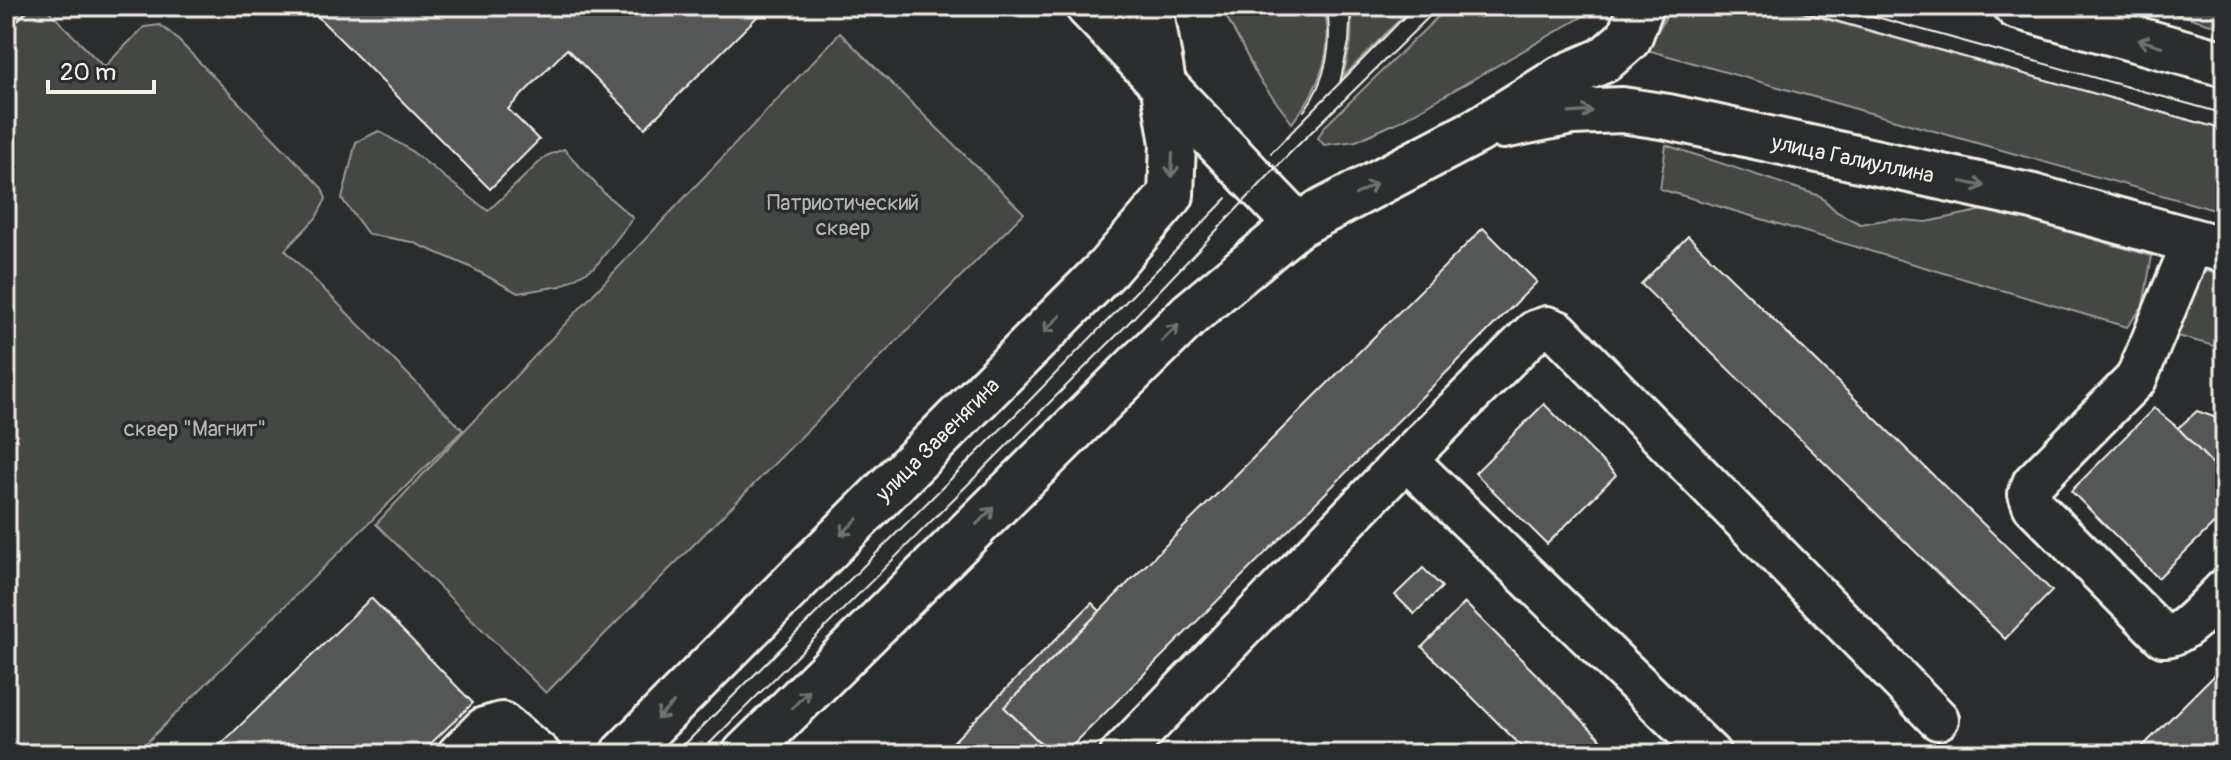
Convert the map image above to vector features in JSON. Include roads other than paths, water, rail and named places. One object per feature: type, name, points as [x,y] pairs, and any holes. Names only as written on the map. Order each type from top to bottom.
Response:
[{"type":"main road","points":[[745,754],[1190,314],[1297,225],[1088,6]]},
{"type":"main road","points":[[1150,6],[1165,88]]},
{"type":"main road","name":"улица Галиуллина","points":[[1297,225],[1477,131],[1562,78],[1604,60],[1629,38],[1641,6]]},
{"type":"main road","points":[[2016,6],[2225,64]]},
{"type":"main road","name":"улица Завенягина","points":[[623,754],[1107,269],[1171,195],[1173,143],[1165,88]]},
{"type":"main road","name":"улица Галиуллина","points":[[1477,131],[1572,112],[1622,110],[2033,197],[2209,246]]},
{"type":"lane","points":[[2209,246],[2136,379],[2033,483],[2029,494],[2033,505],[2163,636],[2180,632],[2225,589]]},
{"type":"lane","points":[[1121,754],[1406,459],[1541,328],[1553,328],[1938,719]]},
{"type":"lane","points":[[1406,459],[1710,754]]},
{"type":"lane","points":[[458,754],[484,728],[502,723],[540,754]]},
{"type":"tram line","points":[[1304,111],[1318,87],[1326,61],[1329,33],[1326,6]]},
{"type":"tram line","points":[[1340,83],[1349,42],[1351,6]]},
{"type":"tram line","points":[[1271,153],[1415,6]]},
{"type":"tram line","points":[[699,754],[1118,334],[1291,152],[1440,6]]},
{"type":"tram line","points":[[1782,6],[2225,130]]},
{"type":"tram line","points":[[1837,6],[2225,114]]},
{"type":"tram line","points":[[675,754],[1028,402],[1227,198]]},
{"type":"park label","name":"Патриотический сквер","points":[[843,214]]},
{"type":"park label","name":"сквер \"Магнит\"","points":[[195,428]]}]
